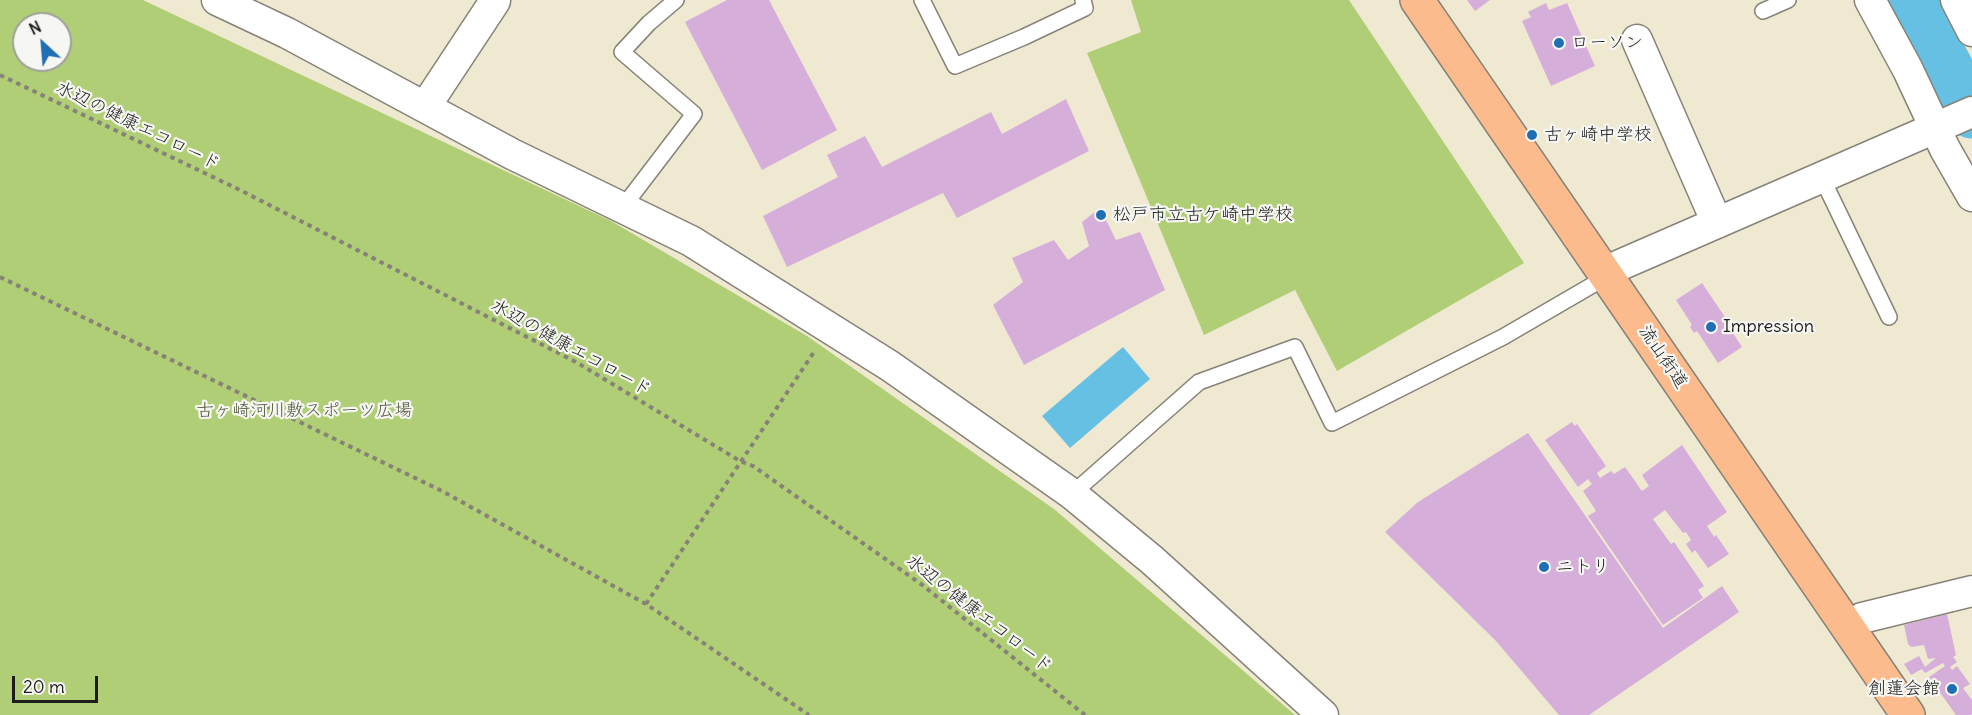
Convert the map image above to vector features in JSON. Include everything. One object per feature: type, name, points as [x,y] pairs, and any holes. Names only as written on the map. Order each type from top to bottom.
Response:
[{"type":"main road","name":"流山街道","points":[[1417,0],[1908,715]]},
{"type":"street","points":[[217,0],[287,33],[512,154],[691,241],[841,334],[1072,494],[1152,560],[1323,715]]},
{"type":"street","points":[[425,107],[494,0]]},
{"type":"street","points":[[1869,0],[1908,70],[1972,196]]},
{"type":"street","points":[[1956,0],[1972,31]]},
{"type":"street","points":[[1637,40],[1717,223]]},
{"type":"street","points":[[1606,274],[1972,112]]},
{"type":"street","points":[[1848,627],[1862,618],[1972,591]]},
{"type":"lane","points":[[622,207],[694,114],[622,52],[649,23],[676,0]]},
{"type":"lane","points":[[922,0],[955,66],[1024,37],[1084,8],[1083,0]]},
{"type":"lane","points":[[1763,10],[1788,0]]},
{"type":"lane","points":[[1822,178],[1889,317]]},
{"type":"lane","points":[[1072,494],[1199,382],[1295,347],[1332,423],[1503,337],[1606,274]]},
{"type":"path","name":"水辺の健康エコロード","points":[[0,75],[240,190],[576,362],[740,461],[753,466],[921,584],[1085,715]]},
{"type":"path","points":[[0,277],[442,491],[646,604],[809,715]]},
{"type":"path","points":[[646,604],[815,351]]},
{"type":"green space","name":"古ヶ崎河川敷スポーツ広場","points":[[0,0],[143,0],[611,221],[807,336],[1054,509],[1295,715],[0,715]]},
{"type":"green space","points":[[1131,0],[1349,0],[1524,263],[1337,371],[1295,290],[1204,335],[1087,53],[1141,32]]},
{"type":"water","points":[[1123,347],[1150,379],[1070,448],[1042,416]]},
{"type":"building","points":[[727,0],[769,0],[837,130],[762,170],[685,22]]},
{"type":"building","points":[[1467,0],[1490,0],[1475,11]]},
{"type":"building","points":[[1546,3],[1549,10],[1567,3],[1595,66],[1551,86],[1522,21],[1531,17],[1528,12]]},
{"type":"building","points":[[1066,99],[1089,151],[957,218],[943,193],[787,267],[763,216],[838,177],[827,155],[865,136],[882,167],[991,112],[1002,134]]},
{"type":"building","points":[[1100,208],[1116,240],[1140,232],[1165,290],[1024,365],[993,305],[1023,282],[1012,258],[1054,240],[1068,260],[1089,246],[1082,222]]},
{"type":"building","points":[[1702,283],[1735,332],[1733,333],[1742,347],[1718,363],[1697,331],[1694,333],[1690,327],[1692,325],[1676,300]]},
{"type":"building","points":[[1572,422],[1575,426],[1577,424],[1606,466],[1597,473],[1600,478],[1611,471],[1614,474],[1625,467],[1642,491],[1649,486],[1642,475],[1682,445],[1727,512],[1707,526],[1729,554],[1708,568],[1695,550],[1692,553],[1686,544],[1691,540],[1686,532],[1683,533],[1665,510],[1653,519],[1671,544],[1674,542],[1704,586],[1698,590],[1703,598],[1663,625],[1588,516],[1596,511],[1583,491],[1592,484],[1588,479],[1578,487],[1545,440]]},
{"type":"building","points":[[1528,433],[1663,628],[1722,586],[1739,612],[1589,715],[1559,715],[1496,641],[1385,532],[1418,502]]},
{"type":"building","points":[[1947,614],[1956,655],[1953,657],[1957,662],[1950,667],[1952,670],[1957,666],[1970,684],[1963,688],[1972,700],[1972,714],[1970,715],[1956,715],[1929,677],[1945,666],[1943,663],[1925,673],[1922,669],[1911,675],[1904,664],[1919,656],[1925,667],[1936,658],[1928,659],[1924,645],[1911,647],[1908,644],[1904,625]]},
{"type":"waterway","points":[[1911,0],[1972,113]]},
{"type":"place","name":"ローソン","points":[[1559,43]]},
{"type":"place","name":"古ヶ崎中学校","points":[[1532,135]]},
{"type":"place","name":"松戸市立古ケ崎中学校","points":[[1101,215]]},
{"type":"place","name":"Impression","points":[[1711,327]]},
{"type":"place","name":"ニトリ","points":[[1544,567]]},
{"type":"place","name":"創蓮会館","points":[[1952,689]]}]
